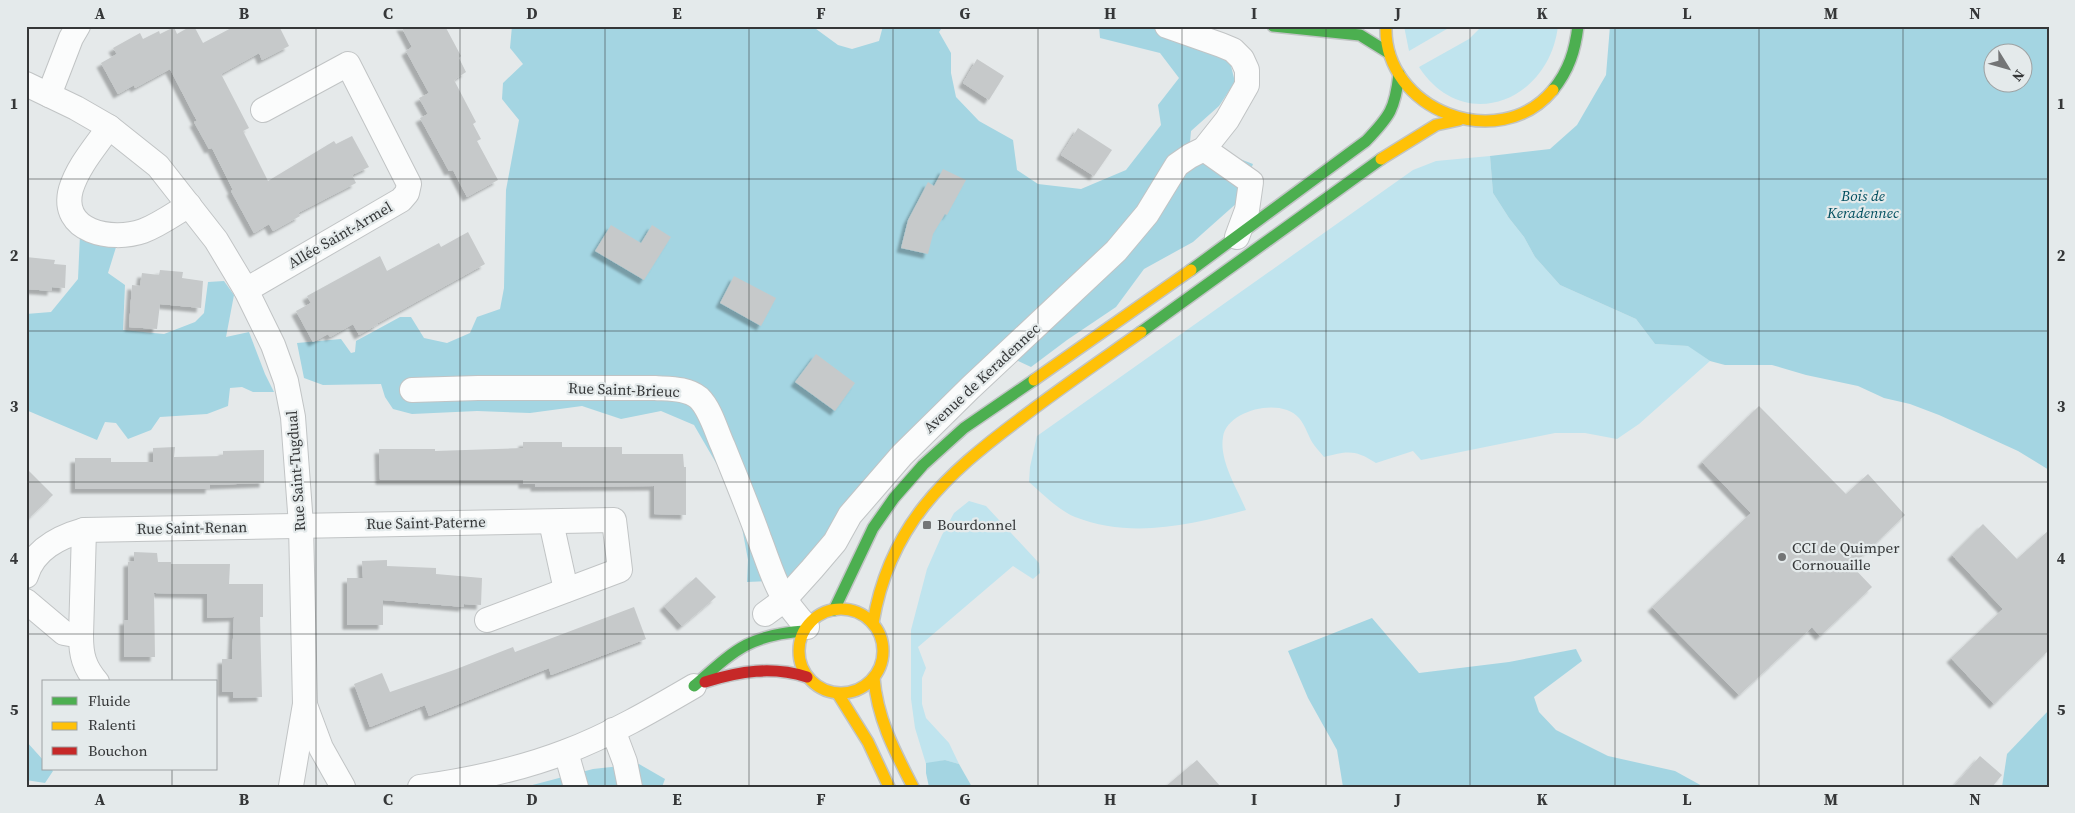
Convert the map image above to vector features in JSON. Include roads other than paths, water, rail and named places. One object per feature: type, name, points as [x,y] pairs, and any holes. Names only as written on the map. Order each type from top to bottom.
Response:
[{"type":"street","points":[[49,95],[71,38],[78,26]]},
{"type":"street","name":"Avenue de Keradennec","points":[[765,614],[784,600],[834,542],[850,515],[902,455],[970,388],[1116,251],[1147,214],[1177,165],[1204,149],[1227,120],[1247,85],[1247,70],[1242,59],[1233,50],[1166,26]]},
{"type":"street","points":[[1273,26],[1360,36],[1389,53]]},
{"type":"street","points":[[1386,26],[1389,53],[1398,74],[1415,95],[1428,105],[1459,120]]},
{"type":"street","points":[[873,623],[878,593],[899,546],[923,508],[963,463],[1060,388],[1197,293],[1370,167],[1420,133],[1436,125],[1459,120],[1489,122],[1519,115],[1544,99],[1564,77],[1576,50],[1578,26]]},
{"type":"street","name":"Allée Saint-Armel","points":[[246,290],[401,200],[407,193],[409,184],[348,64],[263,110]]},
{"type":"street","points":[[834,610],[873,528],[894,498],[941,449],[964,428],[1050,370],[1237,237],[1366,141],[1385,121],[1396,99],[1398,74]]},
{"type":"street","name":"Rue Saint-Tugdual","points":[[26,84],[109,127],[158,166],[216,240],[246,290],[273,345],[290,398],[296,436],[301,525],[305,704],[292,786]]},
{"type":"street","points":[[109,127],[84,163],[70,191],[69,203],[72,216],[77,222],[98,233],[112,235],[134,233],[156,225],[190,205]]},
{"type":"street","points":[[1204,149],[1251,182],[1249,202],[1237,237]]},
{"type":"street","name":"Rue Saint-Brieuc","points":[[412,390],[656,388],[690,392],[700,399],[708,412],[759,538],[773,581],[805,629]]},
{"type":"street","name":"Rue Saint-Paterne","points":[[301,525],[614,520],[620,570],[488,620]]},
{"type":"street","points":[[551,522],[566,590]]},
{"type":"street","name":"Rue Saint-Renan","points":[[26,576],[32,563],[50,544],[65,535],[84,530],[301,525]]},
{"type":"street","points":[[84,530],[82,657],[96,680]]},
{"type":"street","points":[[26,601],[64,633],[81,636]]},
{"type":"street","points":[[834,610],[847,610],[859,613],[873,623],[880,636],[883,654],[882,662],[874,678],[864,687],[838,694],[826,691],[815,685],[801,667],[799,656],[799,645],[805,629],[824,613],[834,610]]},
{"type":"street","points":[[420,787],[460,782],[507,771],[566,752],[613,730],[694,686],[742,647],[763,636],[805,629]]},
{"type":"street","points":[[694,686],[732,674],[761,670],[790,671],[807,676]]},
{"type":"street","points":[[874,678],[874,696],[884,729],[913,787]]},
{"type":"street","points":[[838,694],[868,742],[889,787]]},
{"type":"street","name":"Rue Saint-Tugdual","points":[[305,704],[321,748],[343,787]]},
{"type":"street","points":[[613,730],[630,787]]},
{"type":"street","points":[[566,752],[576,787]]},
{"type":"street","points":[[273,787],[303,787]]},
{"type":"place","name":"Bourdonnel","points":[[927,525]]},
{"type":"place","name":"CCI de Quimper Cornouaille","points":[[1782,557]]},
{"type":"park label","name":"Bois de Keradennec","points":[[1863,204]]}]
